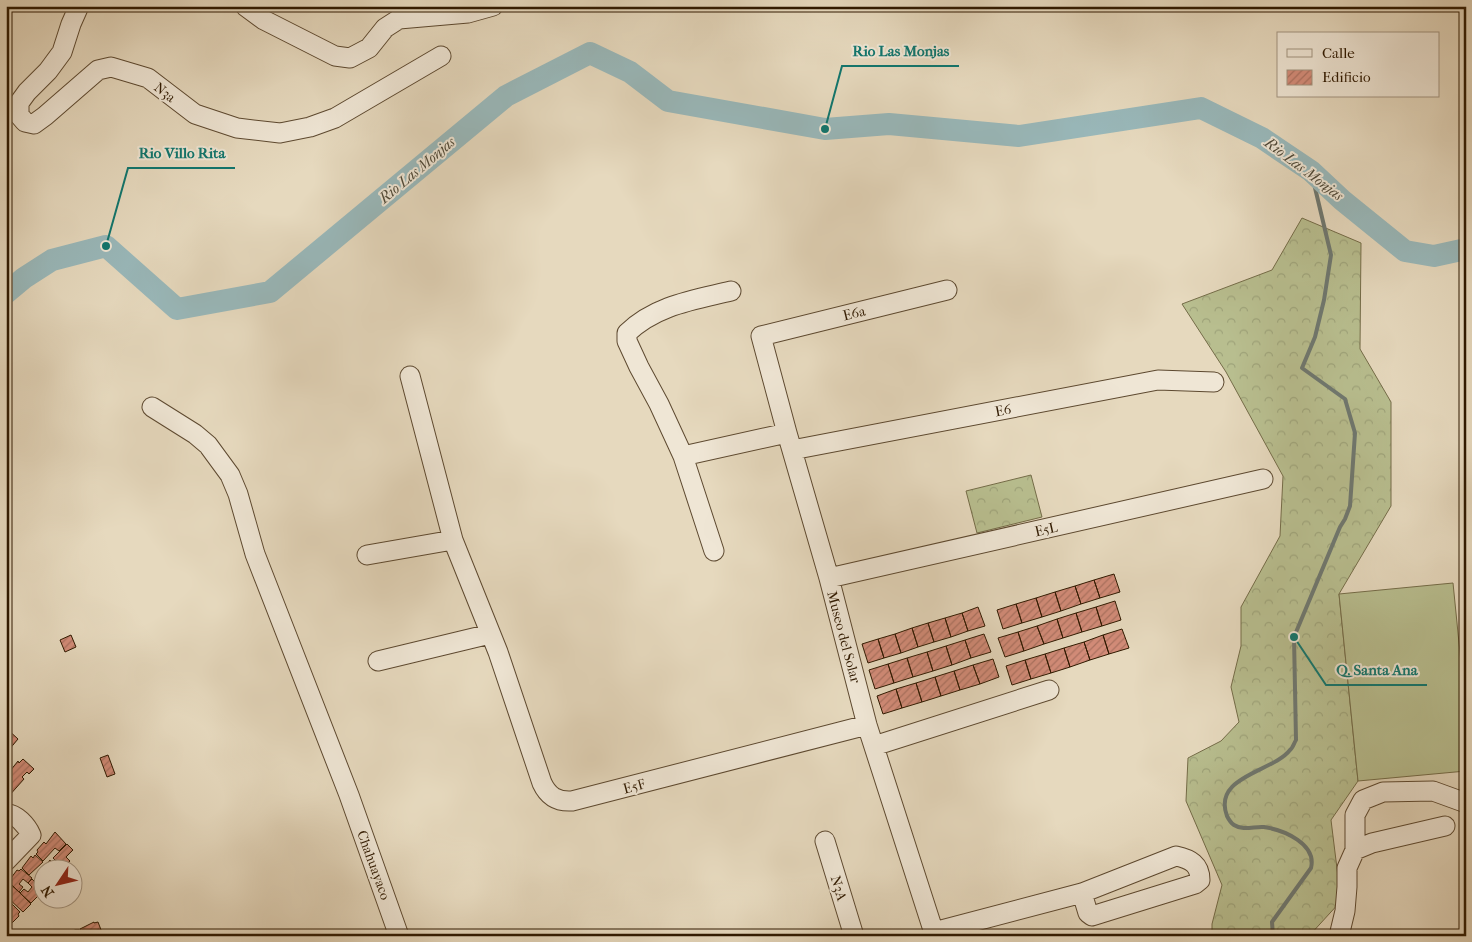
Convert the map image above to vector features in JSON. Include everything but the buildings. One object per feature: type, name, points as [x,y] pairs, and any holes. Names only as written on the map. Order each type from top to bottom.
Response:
[{"type":"street","name":"N3a","points":[[79,6],[62,52],[48,71],[19,103],[19,115],[25,122],[34,124],[46,116],[98,70],[111,67],[148,78],[195,114],[237,128],[280,133],[335,118],[441,56]]},
{"type":"street","points":[[245,6],[264,20],[335,56],[350,58],[369,48],[385,28],[399,19],[468,13],[493,6]]},
{"type":"street","name":"E6a","points":[[761,336],[947,290]]},
{"type":"street","points":[[714,551],[683,456],[627,341],[628,333],[652,314],[674,304],[730,291]]},
{"type":"street","name":"Museo del Solar","points":[[761,336],[789,442],[829,578],[867,725],[935,934]]},
{"type":"street","name":"E5F","points":[[410,376],[453,540],[498,652],[546,790],[557,800],[564,802],[598,795],[867,725]]},
{"type":"street","name":"E6","points":[[683,456],[789,442],[1158,380],[1214,382]]},
{"type":"street","name":"Chahuayaco","points":[[152,407],[195,434],[208,445],[230,475],[238,494],[255,554],[349,795],[400,936]]},
{"type":"street","name":"E5L","points":[[829,578],[1263,479]]},
{"type":"street","points":[[367,555],[453,540]]},
{"type":"street","points":[[378,661],[490,634]]},
{"type":"street","points":[[874,746],[1049,690]]},
{"type":"street","points":[[1339,936],[1345,911],[1347,868],[1354,850],[1355,816],[1363,800],[1383,792],[1433,791],[1466,803]]},
{"type":"street","points":[[6,814],[10,813],[15,817],[28,829],[30,835],[6,861]]},
{"type":"street","points":[[1354,850],[1372,843],[1445,826]]},
{"type":"street","name":"N3A","points":[[825,841],[854,936]]},
{"type":"street","points":[[935,934],[1082,893],[1176,856],[1188,859],[1195,865],[1200,874],[1200,880],[1195,884],[1092,916],[1088,913],[1082,893]]},
{"type":"green space","points":[[1302,218],[1361,243],[1360,349],[1391,402],[1391,506],[1339,594],[1358,781],[1331,820],[1341,901],[1309,936],[1212,936],[1212,924],[1222,885],[1186,801],[1188,758],[1221,741],[1239,722],[1231,687],[1241,646],[1241,607],[1280,536],[1283,476],[1226,372],[1182,304],[1272,270]]},
{"type":"green space","points":[[1031,475],[1042,517],[977,533],[966,491]]},
{"type":"green space","points":[[1453,583],[1466,713],[1466,771],[1358,781],[1339,594]]},
{"type":"waterway","name":"Rio Las Monjas","points":[[6,293],[24,278],[52,260],[106,246],[177,309],[270,292],[506,96],[590,53],[630,72],[668,101],[825,129],[889,124],[1019,136],[1201,108],[1262,138],[1311,171],[1342,200],[1405,251],[1434,256],[1466,249]]},
{"type":"waterway","points":[[1273,936],[1272,922],[1311,868],[1312,859],[1304,845],[1281,831],[1264,827],[1245,828],[1234,825],[1227,816],[1225,803],[1228,792],[1236,783],[1282,758],[1291,749],[1296,740],[1294,637],[1350,506],[1355,433],[1345,399],[1302,368],[1315,337],[1324,300],[1331,255],[1311,171]]},
{"type":"place","name":"Rio Las Monjas","points":[[825,129]]},
{"type":"place","name":"Rio Villo Rita","points":[[106,246]]},
{"type":"place","name":"Q. Santa Ana","points":[[1294,637]]}]
